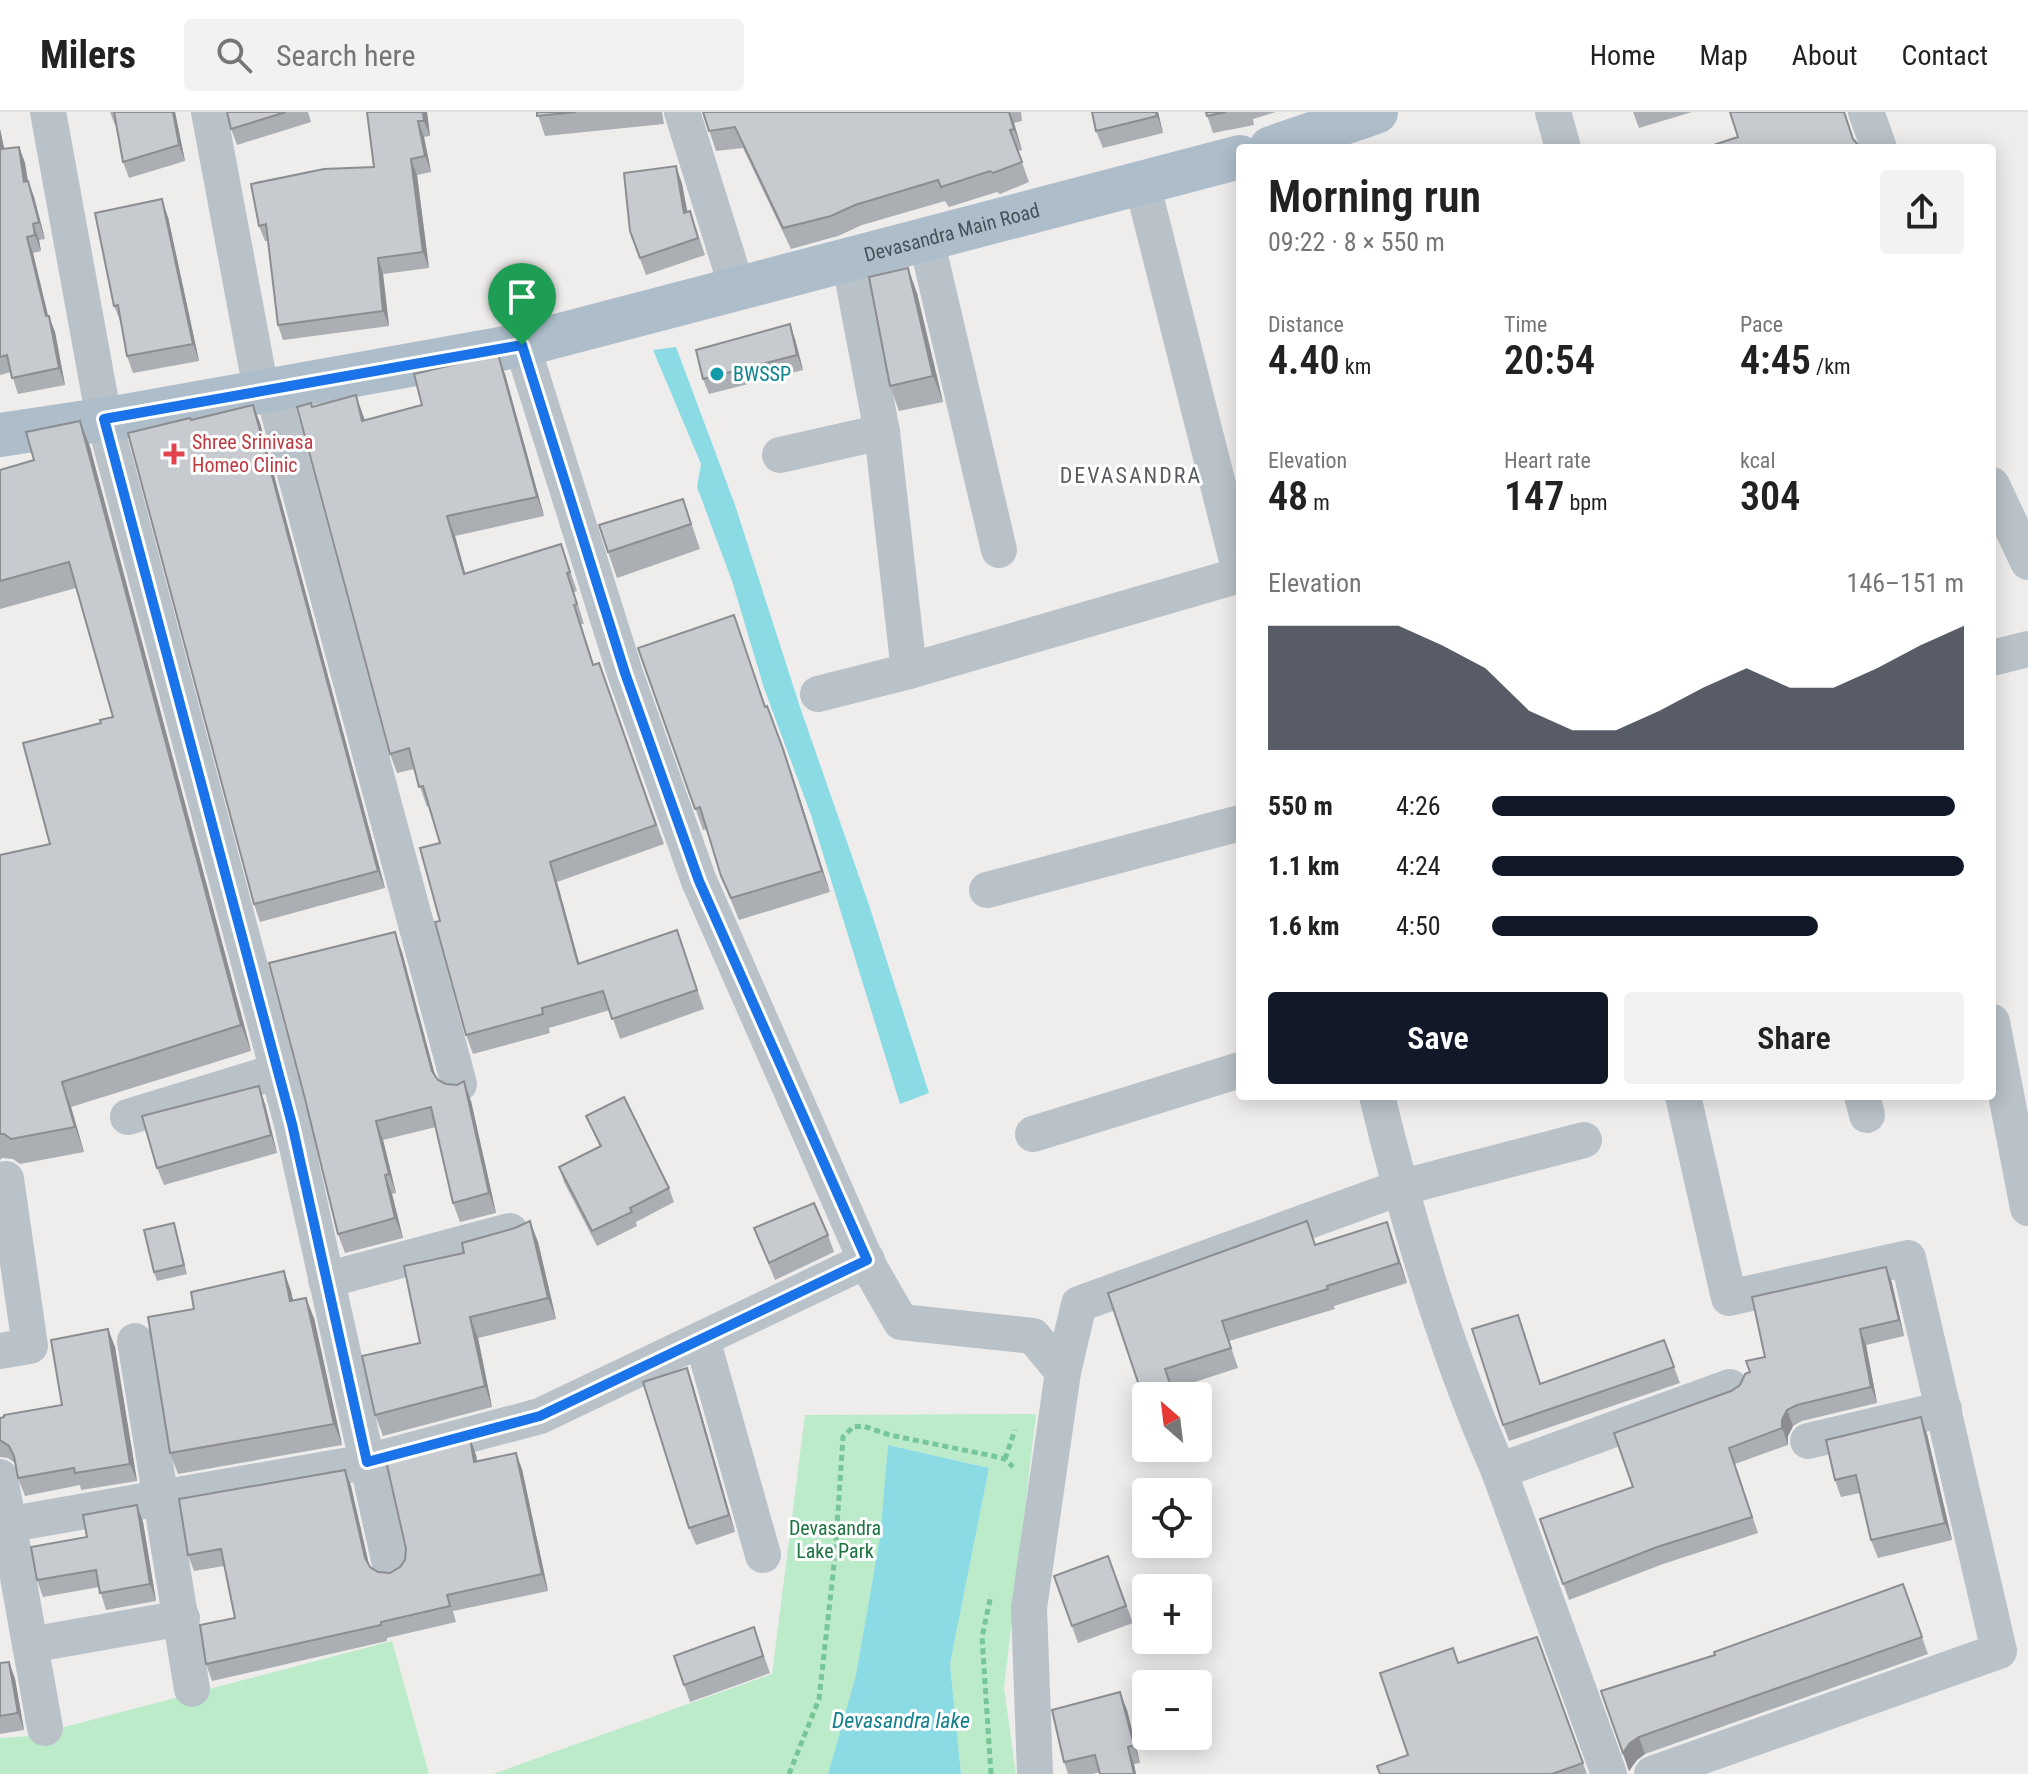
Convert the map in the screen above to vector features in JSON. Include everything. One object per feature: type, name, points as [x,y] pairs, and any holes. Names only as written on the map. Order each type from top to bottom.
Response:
[{"type":"main road","points":[[1287,144],[1376,112]]},
{"type":"main road","name":"Devasandra Main Road","points":[[0,435],[522,345],[1236,158]]},
{"type":"street","points":[[48,112],[104,419],[278,1071],[391,1569]]},
{"type":"street","points":[[209,112],[267,389],[459,1084]]},
{"type":"street","points":[[682,112],[737,288]]},
{"type":"street","points":[[1553,112],[1562,144]]},
{"type":"street","points":[[1866,112],[1878,144]]},
{"type":"street","points":[[1142,183],[1236,558]]},
{"type":"street","points":[[926,239],[999,550]]},
{"type":"street","points":[[849,259],[882,432],[909,671]]},
{"type":"street","points":[[522,345],[625,673],[699,881],[867,1260],[901,1322],[1033,1336],[1063,1372]]},
{"type":"street","points":[[780,455],[882,432]]},
{"type":"street","points":[[1996,496],[2028,562]]},
{"type":"street","points":[[818,694],[909,671],[1236,575]]},
{"type":"street","points":[[1996,657],[2028,649]]},
{"type":"street","points":[[987,890],[1236,824]]},
{"type":"street","points":[[1996,1043],[2028,1208]]},
{"type":"street","points":[[128,1117],[278,1071]]},
{"type":"street","points":[[1033,1134],[1236,1071]]},
{"type":"street","points":[[1378,1100],[1399,1188],[1467,1398],[1499,1471],[1609,1774]]},
{"type":"street","points":[[1652,1774],[1999,1651],[1908,1258],[1729,1298],[1684,1100]]},
{"type":"street","points":[[1035,1774],[1029,1608],[1063,1372],[1079,1304],[1399,1188],[1584,1140]]},
{"type":"street","points":[[0,1351],[30,1346],[6,1179]]},
{"type":"street","points":[[326,1280],[517,1229]]},
{"type":"street","points":[[0,1526],[367,1462],[540,1416],[867,1260]]},
{"type":"street","points":[[702,1339],[763,1555]]},
{"type":"street","points":[[135,1341],[192,1689]]},
{"type":"street","points":[[1499,1471],[1730,1387]]},
{"type":"street","points":[[1808,1441],[1944,1409]]},
{"type":"street","points":[[0,1477],[45,1728]]},
{"type":"street","points":[[30,1645],[182,1618]]},
{"type":"path","points":[[789,1774],[819,1699],[835,1556],[843,1437],[853,1427],[863,1426],[890,1435],[1005,1459],[1013,1465]]},
{"type":"green space","name":"Devasandra Lake Park","points":[[1036,1414],[1004,1688],[1016,1774],[961,1774],[950,1664],[989,1468],[888,1445],[880,1537],[856,1675],[828,1774],[493,1774],[772,1674],[805,1415]]},
{"type":"green space","points":[[392,1641],[429,1774],[0,1774],[0,1738],[30,1736]]},
{"type":"water","points":[[676,347],[735,505],[929,1093],[900,1104],[811,815],[764,688],[732,581],[697,487],[701,464],[653,350]]},
{"type":"water","name":"Devasandra lake","points":[[888,1445],[989,1468],[950,1664],[961,1774],[828,1774],[856,1675],[880,1537]]},
{"type":"building","points":[[114,112],[173,112],[179,145],[123,162]]},
{"type":"building","points":[[227,112],[286,112],[231,129]]},
{"type":"building","points":[[367,112],[423,112],[424,121],[418,121],[425,156],[411,159],[423,252],[378,258],[383,311],[278,325],[266,224],[259,226],[251,184],[324,169],[374,167]]},
{"type":"building","points":[[537,112],[576,112],[537,116]]},
{"type":"building","points":[[703,112],[1009,112],[1014,129],[1010,130],[1022,162],[941,187],[938,180],[855,205],[831,216],[783,228],[735,127],[709,131]]},
{"type":"building","points":[[1092,112],[1156,112],[1157,116],[1096,131]]},
{"type":"building","points":[[1730,112],[1844,112],[1857,144],[1716,144],[1738,137]]},
{"type":"building","points":[[0,140],[2,149],[19,147],[24,182],[28,181],[39,222],[33,224],[35,235],[27,237],[46,316],[49,316],[59,368],[12,378],[7,355],[0,357]]},
{"type":"building","points":[[676,166],[684,213],[690,211],[698,238],[640,258],[630,231],[624,173]]},
{"type":"building","points":[[162,199],[193,344],[127,356],[95,213]]},
{"type":"building","points":[[908,268],[933,376],[890,386],[869,277]]},
{"type":"building","points":[[790,324],[797,355],[703,379],[696,350]]},
{"type":"building","points":[[498,354],[537,497],[447,516],[464,574],[561,544],[577,604],[574,605],[593,665],[599,663],[656,825],[550,862],[578,964],[677,930],[697,990],[612,1019],[603,991],[542,1008],[543,1014],[466,1035],[435,922],[440,921],[420,848],[440,843],[423,786],[419,787],[409,748],[390,754],[297,407],[311,403],[312,407],[356,395],[362,421],[422,405],[414,374]]},
{"type":"building","points":[[253,405],[378,871],[254,904],[128,433]]},
{"type":"building","points":[[80,421],[241,1025],[62,1082],[75,1127],[11,1139],[0,1134],[0,855],[50,844],[23,743],[101,723],[100,720],[113,717],[69,562],[0,581],[0,470],[34,460],[26,432]]},
{"type":"building","points":[[683,499],[691,524],[608,552],[599,525]]},
{"type":"building","points":[[734,615],[765,707],[783,749],[822,871],[731,898],[700,807],[695,809],[638,648]]},
{"type":"building","points":[[395,932],[432,1071],[438,1080],[446,1084],[457,1085],[464,1081],[489,1193],[453,1203],[431,1107],[376,1121],[389,1174],[385,1175],[395,1218],[338,1234],[269,963]]},
{"type":"building","points":[[259,1086],[271,1135],[157,1168],[142,1116]]},
{"type":"building","points":[[624,1097],[669,1188],[630,1208],[632,1212],[592,1231],[559,1167],[601,1146],[586,1116]]},
{"type":"building","points":[[814,1203],[828,1235],[769,1263],[754,1228]]},
{"type":"building","points":[[530,1221],[548,1298],[470,1317],[485,1386],[375,1415],[362,1356],[420,1343],[404,1266],[464,1253],[462,1243]]},
{"type":"building","points":[[1307,1221],[1315,1245],[1387,1222],[1399,1263],[1327,1286],[1328,1289],[1222,1321],[1231,1348],[1165,1369],[1169,1382],[1138,1382],[1108,1293]]},
{"type":"building","points":[[174,1223],[184,1265],[154,1272],[144,1230]]},
{"type":"building","points":[[1886,1267],[1899,1320],[1860,1329],[1871,1387],[1797,1405],[1787,1410],[1782,1428],[1729,1448],[1752,1517],[1657,1547],[1563,1584],[1540,1519],[1633,1487],[1614,1433],[1731,1391],[1740,1385],[1745,1374],[1750,1372],[1746,1361],[1765,1357],[1752,1297]]},
{"type":"building","points":[[284,1271],[290,1301],[306,1298],[334,1424],[170,1453],[148,1317],[194,1309],[191,1292]]},
{"type":"building","points":[[1518,1315],[1540,1384],[1664,1340],[1674,1367],[1503,1425],[1472,1329]]},
{"type":"building","points":[[108,1329],[130,1464],[75,1473],[74,1468],[18,1478],[14,1456],[9,1446],[0,1440],[0,1418],[62,1405],[51,1340]]},
{"type":"building","points":[[687,1368],[729,1515],[689,1528],[643,1382]]},
{"type":"building","points":[[1921,1417],[1945,1523],[1871,1540],[1856,1475],[1835,1480],[1826,1440]]},
{"type":"building","points":[[470,1438],[474,1462],[516,1453],[542,1574],[447,1595],[450,1606],[381,1622],[381,1625],[206,1664],[200,1625],[235,1618],[221,1549],[188,1555],[179,1499],[345,1470],[365,1558],[370,1567],[378,1572],[390,1573],[405,1560],[406,1549],[386,1461]]},
{"type":"building","points":[[137,1505],[150,1584],[100,1593],[96,1570],[37,1580],[31,1547],[87,1537],[83,1515]]},
{"type":"building","points":[[1108,1556],[1126,1606],[1072,1626],[1054,1576]]},
{"type":"building","points":[[1903,1584],[1922,1637],[1639,1737],[1623,1753],[1601,1691],[1715,1655],[1714,1652]]},
{"type":"building","points":[[754,1627],[763,1656],[684,1685],[674,1656]]},
{"type":"building","points":[[1537,1637],[1583,1763],[1552,1774],[1380,1774],[1377,1766],[1408,1755],[1380,1673],[1453,1648],[1458,1663]]},
{"type":"building","points":[[9,1662],[18,1713],[0,1716],[0,1663]]},
{"type":"building","points":[[1120,1692],[1132,1737],[1132,1746],[1128,1747],[1134,1774],[1100,1774],[1095,1755],[1064,1762],[1052,1710]]},
{"type":"place","name":"BWSSP","points":[[717,374]]},
{"type":"place","name":"Shree Srinivasa Homeo Clinic","points":[[174,454]]},
{"type":"district","name":"DEVASANDRA","points":[[1131,475]]},
{"type":"route","points":[[522,345],[625,673],[699,881],[867,1260],[540,1416],[367,1462],[292,1124],[104,419],[522,345]]}]
